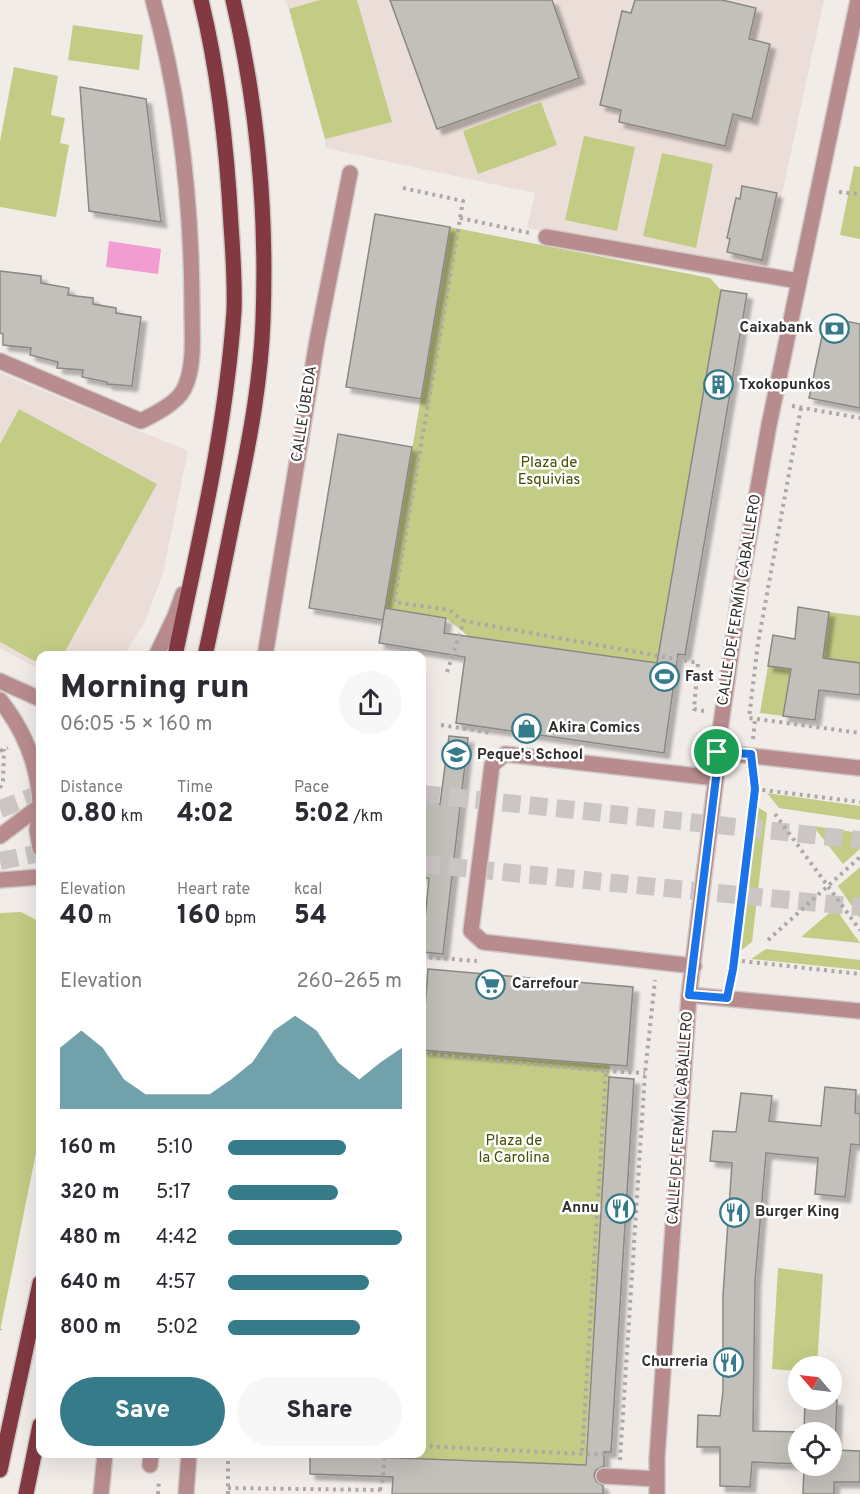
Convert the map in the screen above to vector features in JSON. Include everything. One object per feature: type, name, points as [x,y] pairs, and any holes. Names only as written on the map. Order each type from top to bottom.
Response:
[{"type":"main road","points":[[176,651],[216,466],[230,362],[234,308],[229,179],[223,116],[216,67],[201,0]]},
{"type":"main road","points":[[206,651],[249,437],[263,321],[262,222],[256,140],[233,0]]},
{"type":"main road","points":[[0,1470],[36,1302]]},
{"type":"main road","points":[[26,1494],[36,1445]]},
{"type":"street","points":[[0,361],[141,421],[162,410],[184,390],[190,367],[192,341],[192,260],[186,175],[174,93],[153,0]]},
{"type":"street","name":"CALLE DE FERMÍN CABALLERO","points":[[657,1486],[657,1447],[689,995],[716,778],[717,752],[741,583],[774,403],[858,0]]},
{"type":"street","name":"CALLE ÚBEDA","points":[[266,651],[317,341],[350,173]]},
{"type":"street","points":[[546,237],[798,281]]},
{"type":"street","points":[[158,651],[175,616],[197,554]]},
{"type":"street","points":[[0,681],[36,697]]},
{"type":"street","points":[[0,700],[14,719],[26,742],[36,774]]},
{"type":"street","points":[[717,752],[860,768]]},
{"type":"street","points":[[694,966],[483,942],[471,931],[492,765],[505,754],[716,778]]},
{"type":"street","points":[[0,836],[36,808]]},
{"type":"street","points":[[0,880],[36,877]]},
{"type":"street","points":[[689,995],[860,1011]]},
{"type":"street","points":[[101,1494],[105,1458]]},
{"type":"street","points":[[186,1494],[189,1458]]},
{"type":"street","points":[[604,1476],[657,1486]]},
{"type":"path","points":[[404,188],[463,201],[394,602],[449,610],[464,621],[681,660]]},
{"type":"path","points":[[839,192],[860,194]]},
{"type":"path","points":[[460,218],[546,237]]},
{"type":"path","points":[[774,403],[860,418]]},
{"type":"path","points":[[801,408],[758,643],[749,718],[860,733]]},
{"type":"path","points":[[447,672],[464,621]]},
{"type":"path","points":[[727,998],[733,969],[755,789],[751,754],[755,720]]},
{"type":"path","points":[[441,724],[492,733]]},
{"type":"path","points":[[0,788],[3,781],[4,749]]},
{"type":"path","points":[[755,789],[860,802]]},
{"type":"path","points":[[775,814],[860,930]]},
{"type":"path","points":[[768,940],[860,857]]},
{"type":"path","points":[[426,957],[482,962]]},
{"type":"path","points":[[742,961],[860,974]]},
{"type":"path","points":[[619,1477],[645,1072],[656,975]]},
{"type":"path","points":[[426,1054],[606,1071],[645,1072]]},
{"type":"path","points":[[582,1454],[606,1071]]},
{"type":"path","points":[[426,1446],[598,1454]]},
{"type":"path","points":[[228,1458],[228,1494]]},
{"type":"path","points":[[228,1488],[380,1492],[385,1458]]},
{"type":"shaded area","points":[[284,0],[824,0],[765,272],[527,228],[535,193],[325,148],[325,139],[289,9]]},
{"type":"shaded area","points":[[109,241],[161,249],[158,274],[106,267]]},
{"type":"shaded area","points":[[0,373],[188,451],[163,573],[145,622],[127,651],[36,651],[36,668],[0,648]]},
{"type":"green space","points":[[320,0],[357,0],[392,122],[325,139],[289,9]]},
{"type":"green space","points":[[73,25],[143,35],[139,70],[68,60]]},
{"type":"green space","points":[[14,67],[58,76],[51,115],[65,118],[60,143],[69,145],[56,217],[0,207],[0,141]]},
{"type":"green space","points":[[541,102],[557,145],[478,174],[463,131]]},
{"type":"green space","points":[[584,136],[635,147],[617,231],[565,220]]},
{"type":"green space","points":[[662,153],[713,164],[696,248],[643,236]]},
{"type":"green space","points":[[854,166],[860,167],[860,239],[840,235]]},
{"type":"green space","name":"Plaza de Esquivias","points":[[450,227],[710,278],[721,290],[657,663],[468,636],[446,618],[385,608]]},
{"type":"green space","points":[[19,409],[157,484],[65,651],[36,651],[36,662],[0,642],[0,444]]},
{"type":"green space","points":[[829,612],[860,616],[860,663],[823,658]]},
{"type":"green space","points":[[768,666],[791,669],[783,716],[760,713]]},
{"type":"green space","points":[[767,793],[860,806],[860,820],[779,808]]},
{"type":"green space","points":[[756,806],[767,813],[752,942],[739,952]]},
{"type":"green space","points":[[813,826],[860,833],[860,849],[843,864]]},
{"type":"green space","points":[[860,867],[860,918],[838,886]]},
{"type":"green space","points":[[835,908],[860,943],[801,937]]},
{"type":"green space","points":[[21,912],[36,920],[36,1153],[0,1331],[0,913]]},
{"type":"green space","points":[[766,949],[860,960],[860,970],[751,959]]},
{"type":"green space","name":"Plaza de la Carolina","points":[[426,1050],[610,1065],[585,1465],[394,1458],[426,1458]]},
{"type":"green space","points":[[778,1268],[823,1274],[818,1356],[788,1356],[788,1370],[772,1369]]},
{"type":"building","points":[[390,0],[552,0],[579,78],[437,129]]},
{"type":"building","points":[[635,0],[722,0],[756,8],[749,39],[770,44],[752,119],[733,114],[725,146],[619,122],[621,110],[600,105],[622,11],[631,13]]},
{"type":"building","points":[[80,87],[146,99],[161,222],[89,211]]},
{"type":"building","points":[[742,186],[777,193],[762,260],[727,252],[730,239],[727,238],[736,198],[740,199]]},
{"type":"building","points":[[375,214],[450,227],[421,399],[346,387]]},
{"type":"building","points":[[0,271],[41,276],[41,283],[69,288],[68,295],[93,298],[93,304],[116,308],[116,313],[141,317],[132,386],[107,384],[107,382],[82,377],[83,370],[57,368],[58,362],[30,355],[31,348],[3,345],[3,334],[0,333]]},
{"type":"building","points":[[721,290],[747,294],[685,655],[678,654],[664,753],[456,723],[465,657],[379,643],[385,608],[446,618],[444,633],[657,663]]},
{"type":"building","points":[[826,317],[860,324],[860,408],[809,398]]},
{"type":"building","points":[[338,434],[412,447],[383,620],[309,608]]},
{"type":"building","points":[[798,607],[829,612],[823,658],[860,663],[860,695],[819,690],[815,720],[783,716],[791,669],[768,666],[773,635],[795,639]]},
{"type":"building","points":[[449,736],[468,738],[443,954],[426,952],[429,878],[426,878],[426,802],[440,804]]},
{"type":"building","points":[[428,969],[633,987],[627,1066],[426,1050]]},
{"type":"building","points":[[609,1077],[634,1079],[611,1452],[604,1452],[604,1466],[596,1470],[594,1475],[596,1481],[603,1486],[603,1494],[392,1494],[393,1477],[310,1474],[310,1458],[400,1458],[586,1465]]},
{"type":"building","points":[[825,1087],[856,1090],[855,1113],[860,1114],[860,1145],[851,1144],[845,1197],[815,1194],[818,1158],[766,1153],[755,1281],[753,1431],[788,1432],[788,1464],[752,1462],[750,1487],[720,1486],[720,1447],[697,1447],[698,1415],[720,1416],[723,1391],[723,1295],[732,1163],[710,1161],[713,1131],[736,1132],[741,1093],[772,1096],[769,1121],[821,1126]]},
{"type":"building","points":[[805,1410],[837,1410],[836,1422],[804,1422]]},
{"type":"building","points":[[842,1450],[860,1451],[860,1482],[834,1482],[834,1494],[803,1494],[804,1476],[842,1476]]},
{"type":"tunnel","points":[[426,794],[860,840]]},
{"type":"tunnel","points":[[0,809],[36,796]]},
{"type":"tunnel","points":[[0,861],[36,854]]},
{"type":"tunnel","points":[[426,864],[860,907]]},
{"type":"place","name":"Caixabank","points":[[834,328]]},
{"type":"place","name":"Txokopunkos","points":[[718,385]]},
{"type":"place","name":"Fast","points":[[664,677]]},
{"type":"place","name":"Akira Comics","points":[[527,728]]},
{"type":"place","name":"Peque's School","points":[[456,755]]},
{"type":"place","name":"Carrefour","points":[[491,984]]},
{"type":"place","name":"Annu","points":[[620,1208]]},
{"type":"place","name":"Burger King","points":[[734,1212]]},
{"type":"place","name":"Churreria","points":[[729,1362]]},
{"type":"route","points":[[717,752],[751,754],[755,789],[733,969],[727,998],[689,995],[716,778],[717,752]]}]
